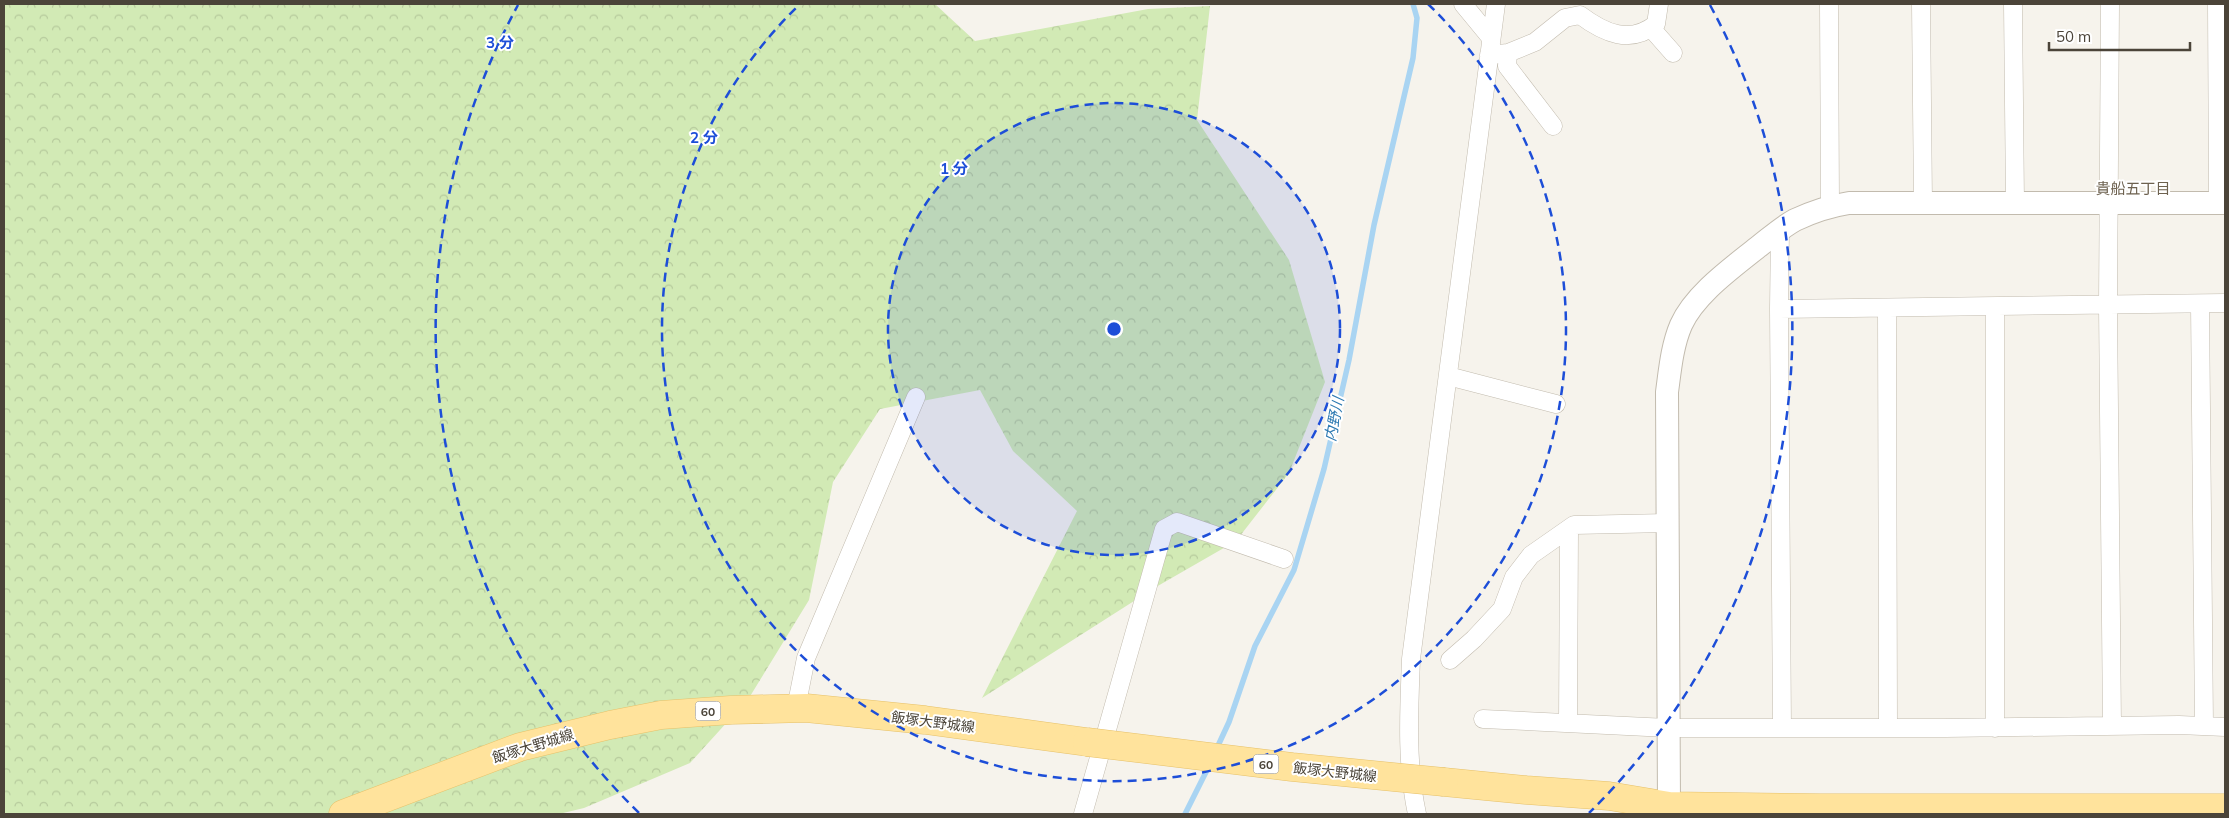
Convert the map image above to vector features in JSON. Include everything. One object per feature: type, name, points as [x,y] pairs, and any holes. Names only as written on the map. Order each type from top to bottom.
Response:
[{"type":"main road","name":"飯塚大野城線","points":[[343,814],[520,747],[610,725],[661,715],[796,708],[925,720],[1311,769],[1609,796],[1669,806],[2225,808]]},
{"type":"street","points":[[1463,4],[1490,47],[1508,53],[1535,42],[1565,18],[1581,9],[1598,28],[1613,34],[1647,32],[1656,24],[1659,4]]},
{"type":"street","points":[[1416,814],[1408,732],[1411,659],[1496,4]]},
{"type":"street","points":[[1829,4],[1830,206]]},
{"type":"street","points":[[1921,4],[1923,203]]},
{"type":"street","points":[[2013,4],[2015,203]]},
{"type":"street","points":[[2110,4],[2108,305],[2112,726]]},
{"type":"street","points":[[1669,806],[1667,392],[1671,358],[1682,324],[1703,294],[1730,269],[1794,221],[1830,206],[1849,203],[2221,203],[2218,4]]},
{"type":"street","points":[[1651,28],[1673,53]]},
{"type":"street","points":[[1508,53],[1507,66],[1553,126]]},
{"type":"street","points":[[1780,230],[1782,728]]},
{"type":"street","points":[[1779,309],[1995,308],[2225,303]]},
{"type":"street","points":[[2200,304],[2204,726]]},
{"type":"street","points":[[1887,308],[1888,728]]},
{"type":"street","points":[[1995,308],[1995,728]]},
{"type":"street","points":[[1448,376],[1556,404]]},
{"type":"street","points":[[796,708],[806,658],[916,397]]},
{"type":"street","points":[[1083,814],[1164,530],[1177,522],[1284,559]]},
{"type":"street","points":[[1450,660],[1474,639],[1502,609],[1514,577],[1531,556],[1574,525],[1667,523]]},
{"type":"street","points":[[1568,723],[1569,529]]},
{"type":"street","points":[[1483,719],[1668,728],[2225,727]]},
{"type":"green space","points":[[4,4],[935,4],[975,41],[1148,9],[1210,6],[1197,120],[1289,260],[1325,382],[1289,473],[1236,541],[1156,587],[982,698],[1077,511],[1013,451],[980,390],[880,409],[833,482],[809,600],[749,698],[690,763],[584,808],[559,814],[4,814]]},
{"type":"waterway","name":"内野川","points":[[1216,750],[1229,722],[1255,646],[1294,570],[1324,469],[1349,360],[1374,225],[1413,58],[1417,18],[1413,4]]},
{"type":"waterway","name":"内野川","points":[[1185,814],[1209,766]]},
{"type":"district","name":"貴船五丁目","points":[[2133,188]]}]
